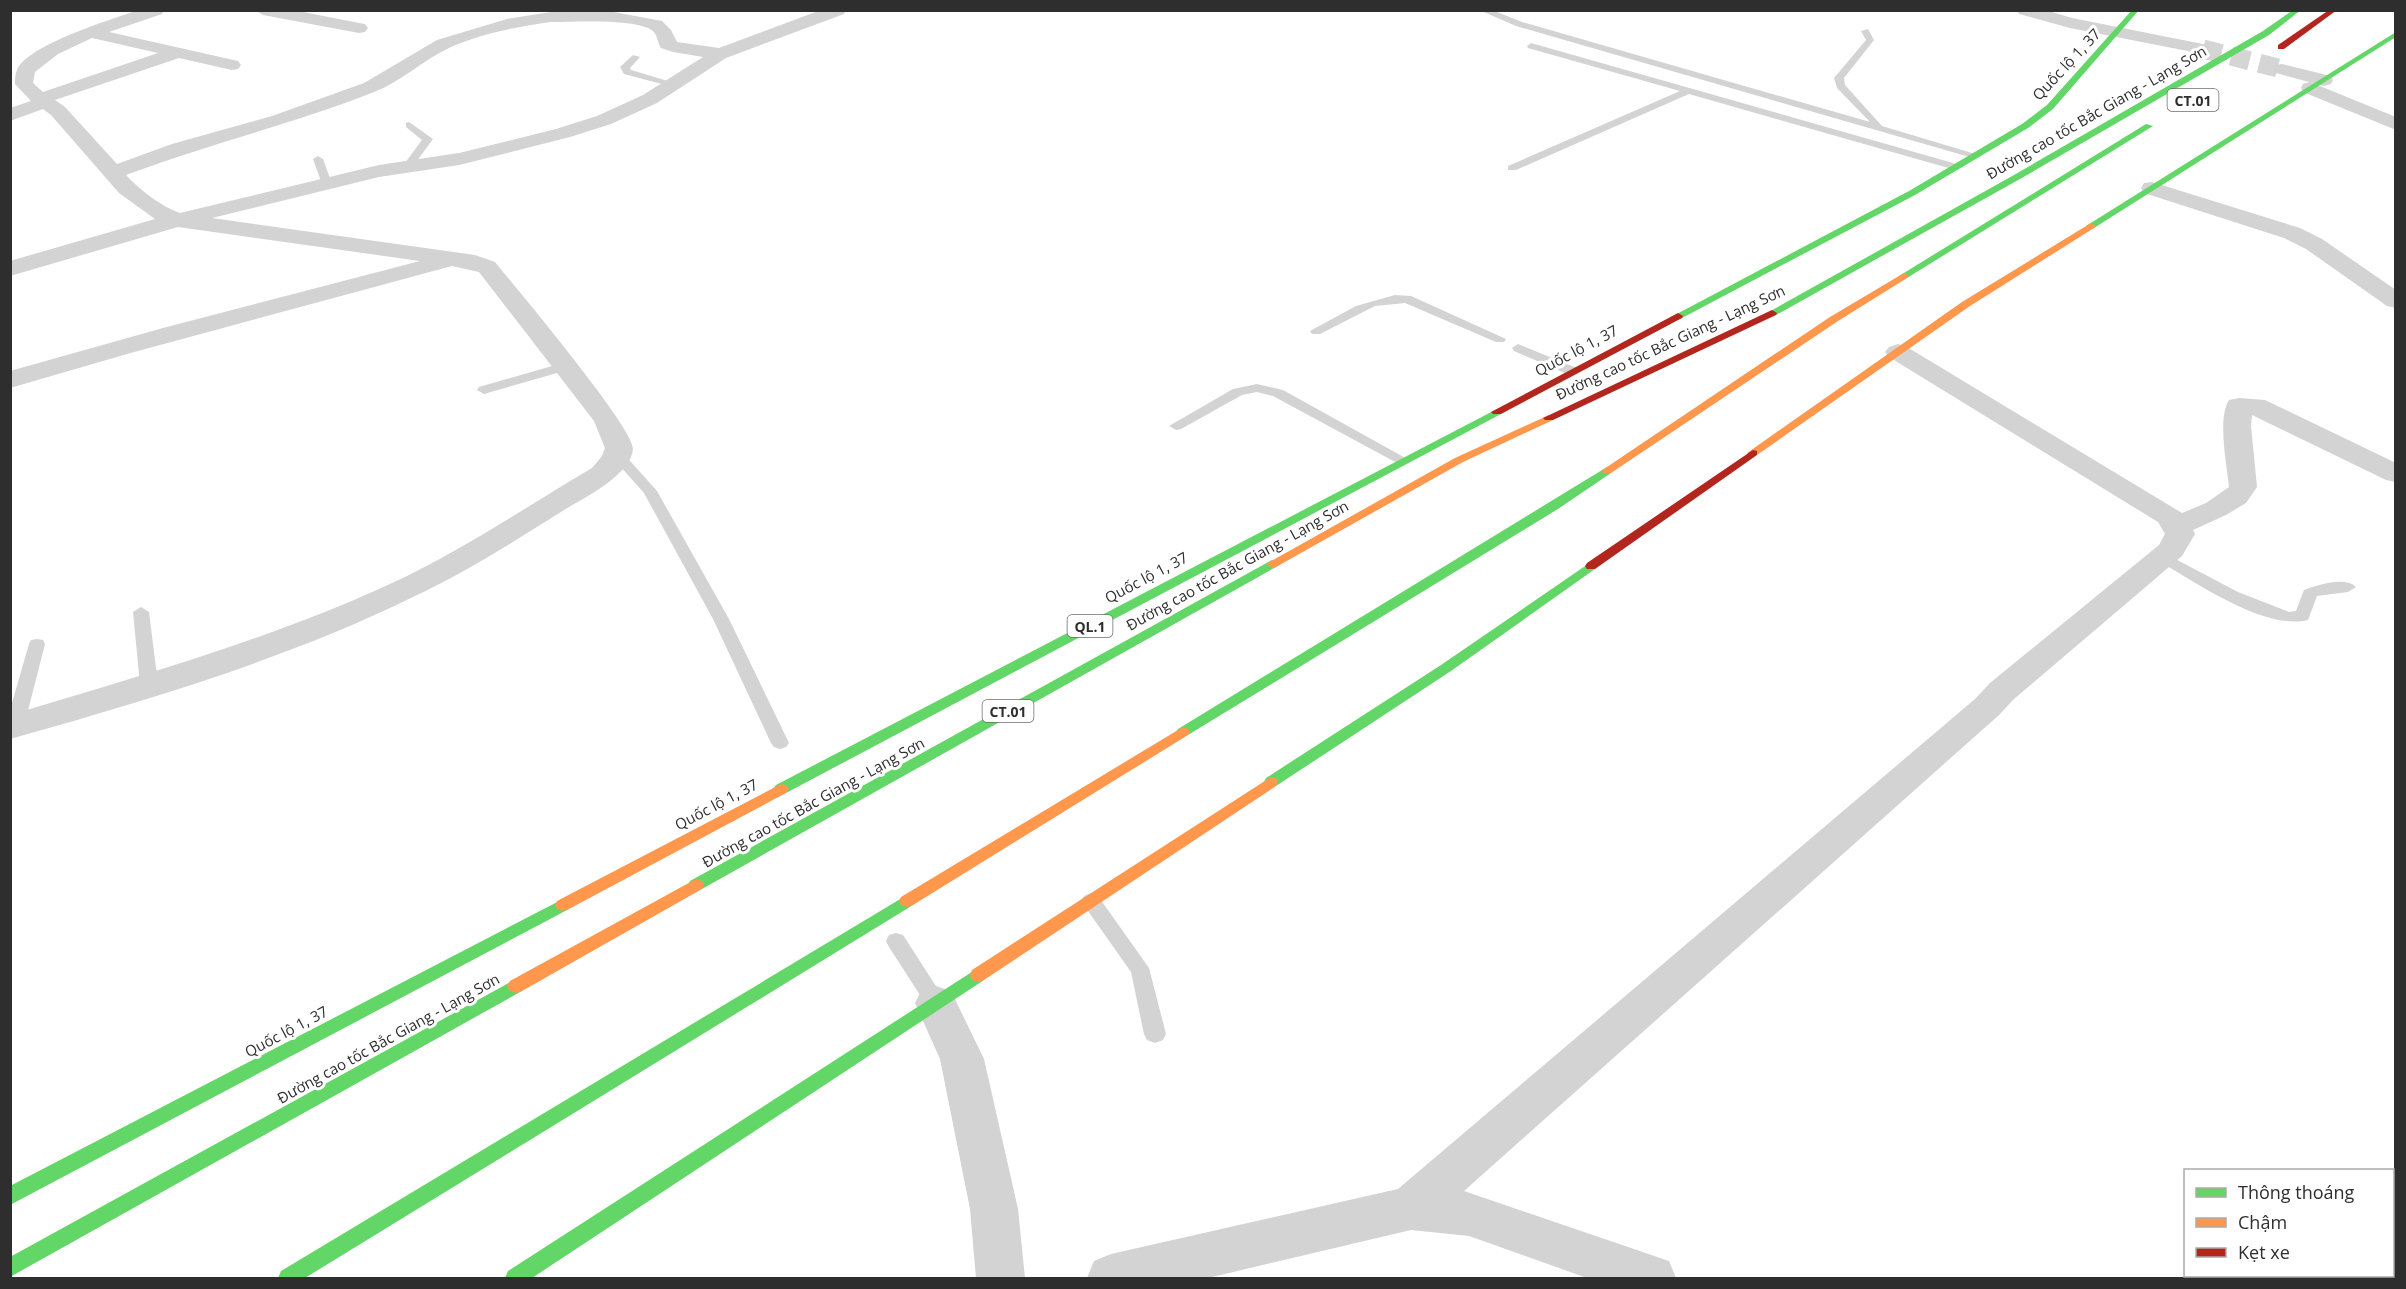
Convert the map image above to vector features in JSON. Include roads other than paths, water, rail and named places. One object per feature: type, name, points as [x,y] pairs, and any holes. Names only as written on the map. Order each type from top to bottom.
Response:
[{"type":"main road","name":"Quốc lộ 1, 37","points":[[10,1196],[1912,193],[1977,156],[2025,126],[2050,107],[2136,10]]},
{"type":"main road","name":"Đường cao tốc Bắc Giang - Lạng Sơn","points":[[10,1268],[1459,460],[1790,304],[2017,177],[2266,33],[2298,10]]},
{"type":"main road","points":[[2273,52],[2334,10]]},
{"type":"main road","points":[[515,1278],[1446,668],[1966,304],[2396,34]]},
{"type":"main road","name":"CT.01","points":[[288,1278],[1554,506],[1834,319],[2157,122]]},
{"type":"street","points":[[13,726],[267,646],[405,589],[472,552],[602,474],[618,456],[619,442],[606,418],[487,267],[454,259],[178,220],[162,214],[127,188],[58,111],[42,101],[24,84],[26,70],[42,56],[93,33],[156,10]]},
{"type":"street","points":[[263,10],[359,28]]},
{"type":"street","points":[[10,269],[178,220],[327,183],[459,159],[563,133],[630,108],[720,54],[838,10]]},
{"type":"street","points":[[2025,10],[2048,18],[2203,49]]},
{"type":"street","points":[[114,172],[179,148],[279,120],[338,100],[388,79],[443,44],[462,36],[527,19],[577,15],[640,20],[656,24],[664,34],[667,44],[720,54]]},
{"type":"street","points":[[93,33],[232,65]]},
{"type":"street","points":[[10,115],[42,101],[177,53]]},
{"type":"street","points":[[2282,69],[2396,124]]},
{"type":"street","points":[[2152,188],[2292,233],[2314,244],[2396,301]]},
{"type":"street","points":[[10,380],[105,350],[328,295],[454,259]]},
{"type":"street","points":[[1411,1208],[1995,699],[2171,550],[2180,534],[2169,516],[1898,352]]},
{"type":"street","points":[[2177,526],[2217,509],[2236,497],[2243,487],[2237,426],[2239,406],[2255,406],[2394,472]]},
{"type":"street","points":[[936,1003],[962,1059],[994,1209],[1001,1278]]},
{"type":"street","points":[[1111,1278],[1411,1208],[1469,1214],[1652,1278]]},
{"type":"lane","points":[[1483,10],[1530,27],[1977,156]]},
{"type":"lane","points":[[1865,31],[1870,40],[1839,78],[1840,86],[1878,126]]},
{"type":"lane","points":[[1532,46],[1956,167]]},
{"type":"lane","points":[[636,57],[625,67],[627,72],[673,84]]},
{"type":"lane","points":[[1512,168],[1688,91]]},
{"type":"lane","points":[[407,167],[428,139],[409,125]]},
{"type":"lane","points":[[318,159],[327,183]]},
{"type":"lane","points":[[1317,331],[1378,300],[1391,298],[1407,300],[1500,339]]},
{"type":"lane","points":[[1518,348],[1572,371]]},
{"type":"lane","points":[[484,390],[566,366]]},
{"type":"lane","points":[[1176,426],[1238,392],[1257,388],[1278,393],[1402,460]]},
{"type":"lane","points":[[618,456],[650,490],[721,619],[780,743]]},
{"type":"lane","points":[[2162,557],[2265,611],[2294,619],[2302,616],[2310,593],[2320,589],[2348,587]]},
{"type":"lane","points":[[141,612],[149,684]]},
{"type":"lane","points":[[13,726],[37,644]]},
{"type":"lane","points":[[1091,902],[1143,977],[1155,1034]]},
{"type":"lane","points":[[896,941],[936,1003]]},
{"type":"tunnel","points":[[2203,49],[2282,69]]}]
